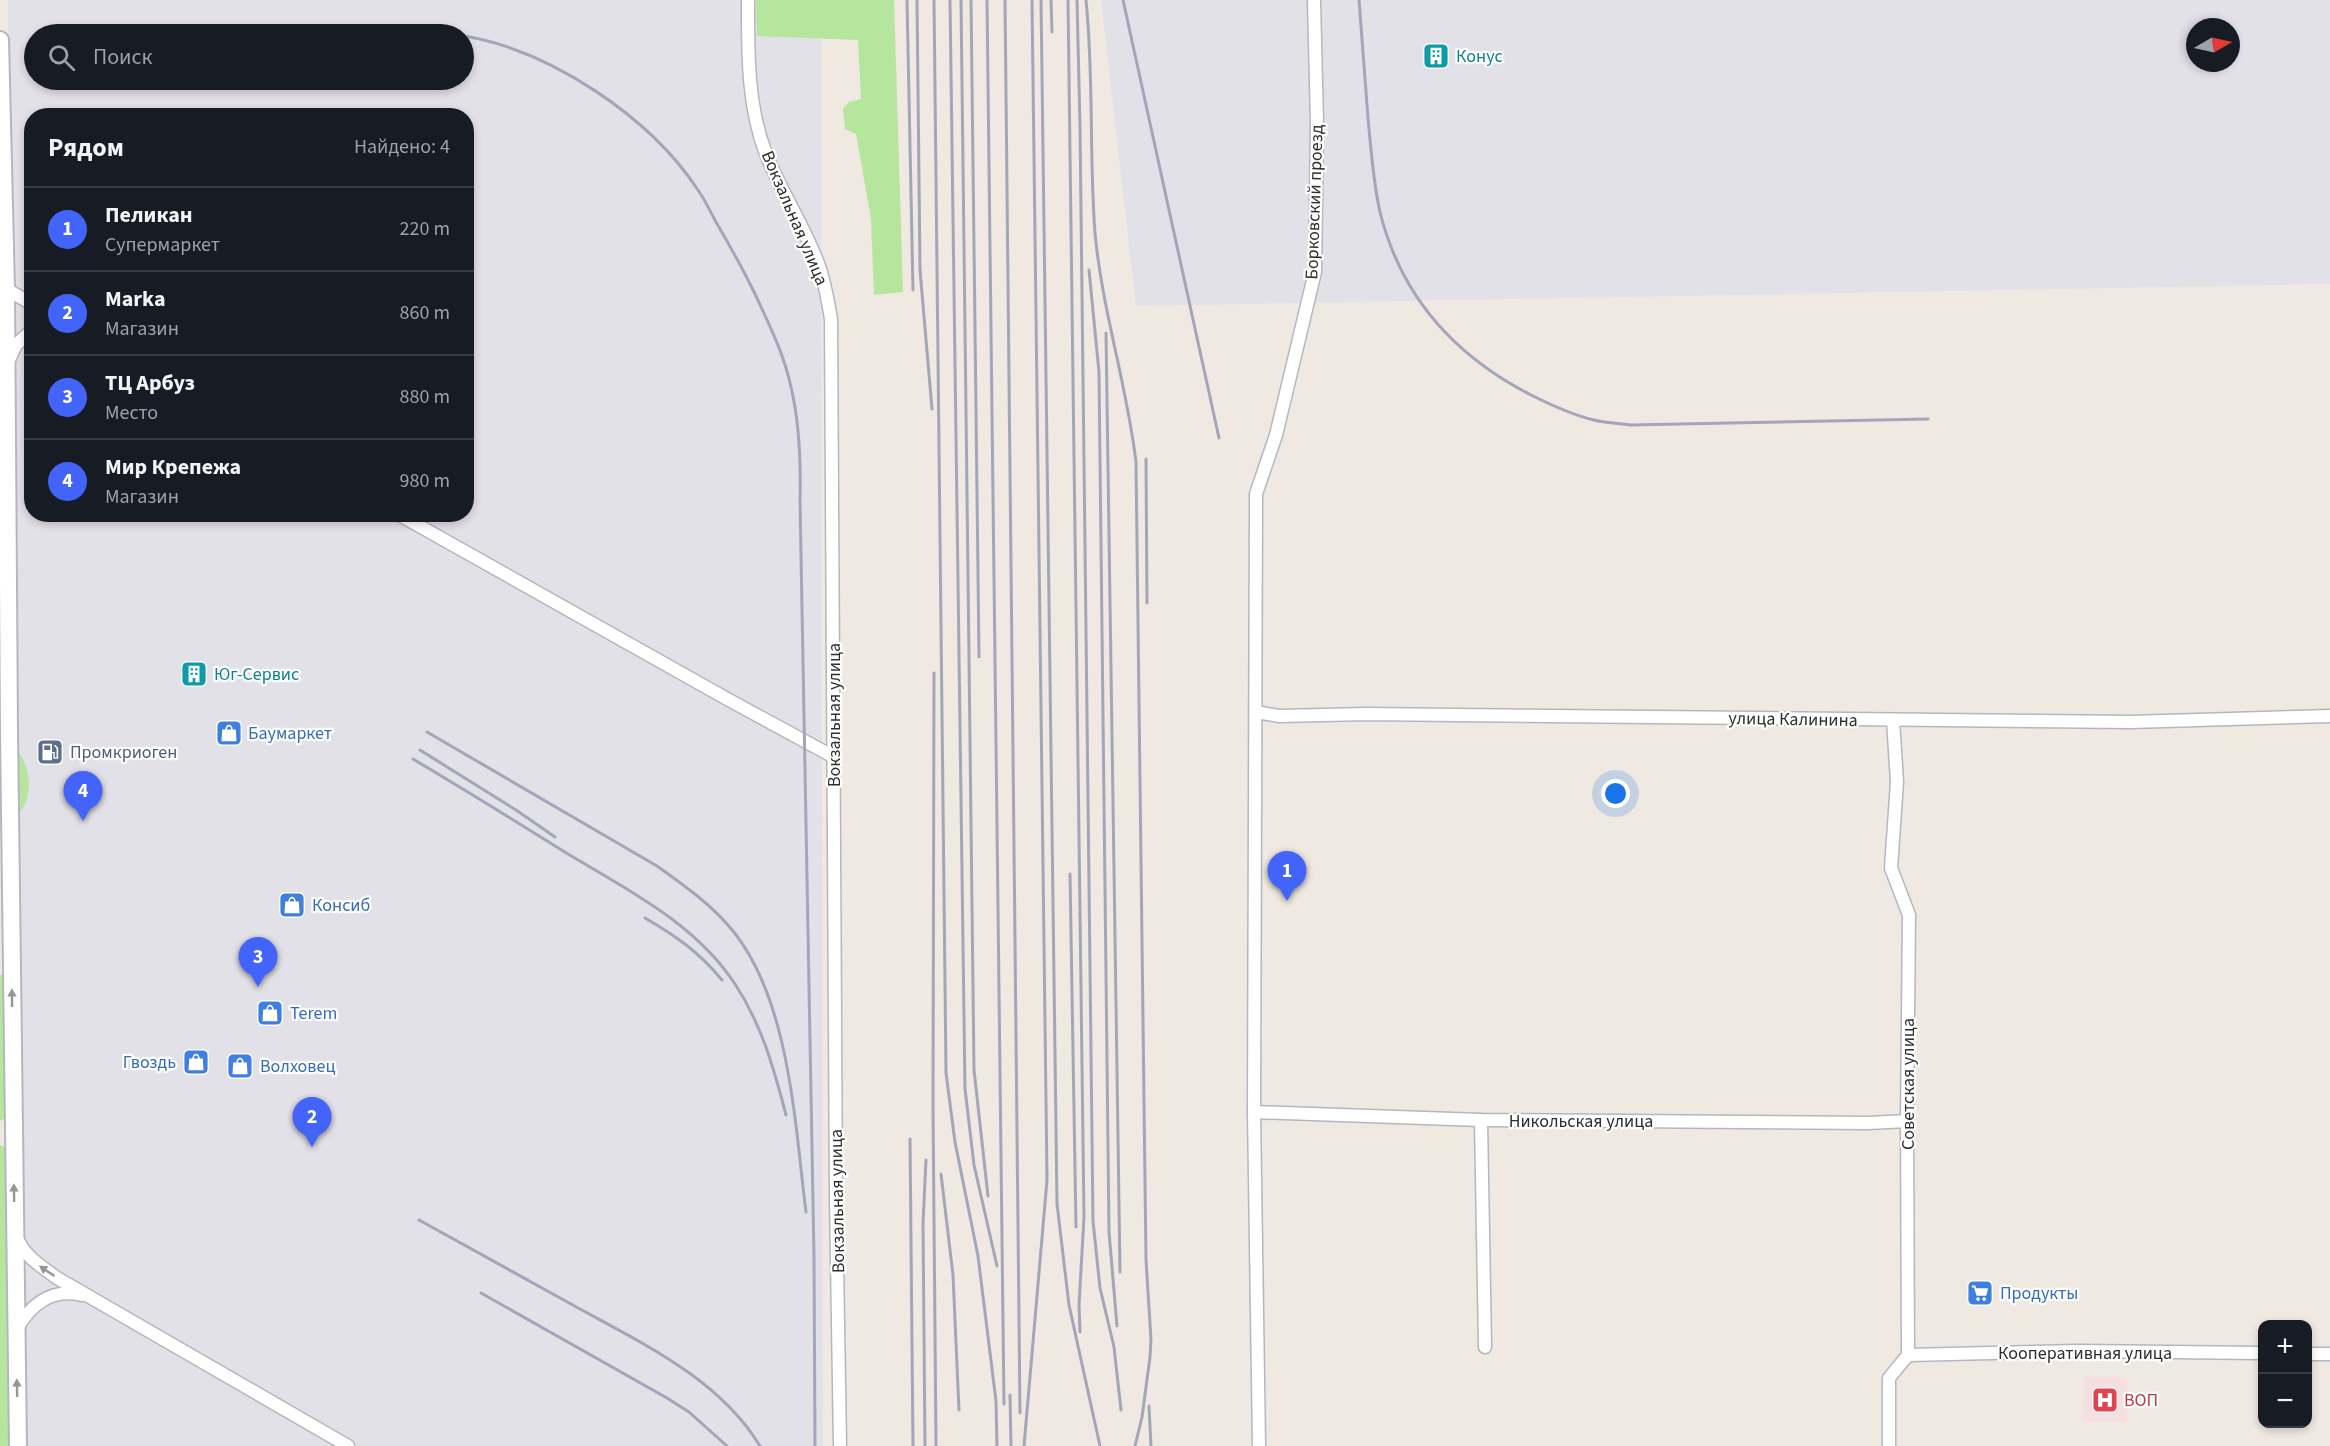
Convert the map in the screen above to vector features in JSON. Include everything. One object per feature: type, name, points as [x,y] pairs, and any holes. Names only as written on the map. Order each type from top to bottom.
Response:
[{"type":"main road","points":[[0,40],[1,164],[6,289],[5,911],[13,1110],[7,1136],[15,1231],[18,1446]]},
{"type":"main road","points":[[0,1125],[10,1120],[13,1110]]},
{"type":"street","name":"Вокзальная улица","points":[[748,0],[752,96],[759,129],[766,154],[818,264],[826,289],[831,319],[836,1199],[840,1446]]},
{"type":"street","name":"Борковский проезд","points":[[1256,712],[1256,494],[1276,435],[1315,272],[1317,124],[1314,0]]},
{"type":"street","points":[[6,289],[24,299]]},
{"type":"street","points":[[6,366],[16,345],[24,338]]},
{"type":"street","points":[[412,522],[697,683],[834,757]]},
{"type":"street","points":[[1256,712],[1254,1112],[1259,1446]]},
{"type":"street","name":"улица Калинина","points":[[1256,712],[1279,716],[1366,714],[2131,722],[2330,716]]},
{"type":"street","name":"Советская улица","points":[[1893,720],[1897,782],[1891,868],[1910,915],[1907,1121],[1908,1355]]},
{"type":"street","name":"Никольская улица","points":[[1254,1112],[1481,1120],[1868,1123],[1907,1121]]},
{"type":"street","points":[[1481,1120],[1485,1347]]},
{"type":"street","points":[[15,1231],[21,1248],[35,1262],[92,1298],[348,1446]]},
{"type":"street","points":[[16,1330],[26,1314],[41,1301],[56,1294],[68,1292],[92,1298]]},
{"type":"street","name":"Кооперативная улица","points":[[1908,1355],[2078,1351],[2258,1353]]},
{"type":"street","points":[[2312,1354],[2330,1354]]},
{"type":"street","points":[[1889,1446],[1889,1378],[1908,1355]]},
{"type":"shaded area","points":[[8,0],[821,0],[823,1446],[19,1446]]},
{"type":"shaded area","points":[[1101,0],[2330,0],[2330,284],[1136,306]]},
{"type":"shaded area","name":"ВОП","points":[[2084,1377],[2127,1377],[2127,1422],[2083,1422]]},
{"type":"green space","points":[[756,0],[894,0],[903,292],[874,295],[871,219],[856,134],[845,129],[843,109],[849,102],[861,99],[858,40],[757,36]]},
{"type":"green space","points":[[17,750],[25,765],[29,783],[27,800],[18,814]]},
{"type":"green space","points":[[0,975],[6,975],[7,1117],[0,1121]]},
{"type":"green space","points":[[0,1145],[7,1149],[12,1446],[0,1446]]},
{"type":"railway","points":[[907,0],[913,290]]},
{"type":"railway","points":[[917,0],[920,270],[932,409]]},
{"type":"railway","points":[[934,0],[946,1073],[955,1142],[978,1256],[996,1401],[997,1446]]},
{"type":"railway","points":[[950,0],[965,1089],[974,1165],[997,1266]]},
{"type":"railway","points":[[961,0],[974,1070],[988,1196]]},
{"type":"railway","points":[[971,0],[979,657]]},
{"type":"railway","points":[[987,0],[1004,1404]]},
{"type":"railway","points":[[1005,0],[1020,1413]]},
{"type":"railway","points":[[1024,1446],[1047,1180],[1032,0]]},
{"type":"railway","points":[[1041,0],[1057,1204],[1069,1305],[1100,1446]]},
{"type":"railway","points":[[1051,0],[1052,32]]},
{"type":"railway","points":[[1068,0],[1084,1217],[1079,1305],[1080,1332]]},
{"type":"railway","points":[[1077,0],[1093,1221],[1100,1288],[1114,1347],[1121,1410]]},
{"type":"railway","points":[[1086,0],[1090,58],[1092,175],[1098,262],[1136,462],[1146,1260],[1151,1339],[1142,1417],[1135,1446]]},
{"type":"railway","points":[[1123,0],[1219,438]]},
{"type":"railway","points":[[1359,0],[1374,177],[1380,212],[1389,243],[1417,297],[1435,321],[1478,362],[1531,395],[1562,409],[1594,420],[1630,425],[1928,419]]},
{"type":"railway","points":[[474,38],[530,56],[595,91],[626,113],[678,163],[698,190],[741,267],[776,339],[788,375],[794,401],[800,458],[814,1256],[815,1446]]},
{"type":"railway","points":[[1089,270],[1099,372],[1109,1232],[1117,1326]]},
{"type":"railway","points":[[1106,333],[1120,1272]]},
{"type":"railway","points":[[1146,459],[1147,603]]},
{"type":"railway","points":[[934,673],[933,1106],[936,1446]]},
{"type":"railway","points":[[427,732],[657,866],[707,904],[733,931],[752,960],[767,992],[778,1028],[793,1104],[806,1212]]},
{"type":"railway","points":[[420,750],[555,837]]},
{"type":"railway","points":[[413,759],[637,895],[701,943],[735,984],[753,1015],[772,1064],[786,1115]]},
{"type":"railway","points":[[1070,874],[1076,1227]]},
{"type":"railway","points":[[645,918],[686,945],[722,980]]},
{"type":"railway","points":[[910,1139],[913,1446]]},
{"type":"railway","points":[[925,1446],[923,1223],[926,1160]]},
{"type":"railway","points":[[941,1174],[953,1275],[959,1410]]},
{"type":"railway","points":[[419,1220],[675,1363],[722,1400],[743,1422],[760,1446]]},
{"type":"railway","points":[[481,1293],[667,1398],[689,1412],[727,1446]]},
{"type":"railway","points":[[1010,1395],[1011,1446]]},
{"type":"railway","points":[[1149,1406],[1151,1446]]},
{"type":"place","name":"Конус","points":[[1436,56]]},
{"type":"place","name":"Юг-Сервис","points":[[194,674]]},
{"type":"place","name":"Баумаркет","points":[[229,733]]},
{"type":"place","name":"Промкриоген","points":[[50,752]]},
{"type":"place","name":"Мир Крепежа","points":[[83,821]]},
{"type":"place","name":"Пеликан","points":[[1287,901]]},
{"type":"place","name":"Консиб","points":[[292,905]]},
{"type":"place","name":"ТЦ Арбуз","points":[[258,987]]},
{"type":"place","name":"Terem","points":[[270,1013]]},
{"type":"place","name":"Гвоздь","points":[[196,1062]]},
{"type":"place","name":"Волховец","points":[[240,1066]]},
{"type":"place","name":"Marka","points":[[312,1147]]},
{"type":"place","name":"Продукты","points":[[1980,1293]]},
{"type":"place","name":"ВОП","points":[[2105,1400]]}]
